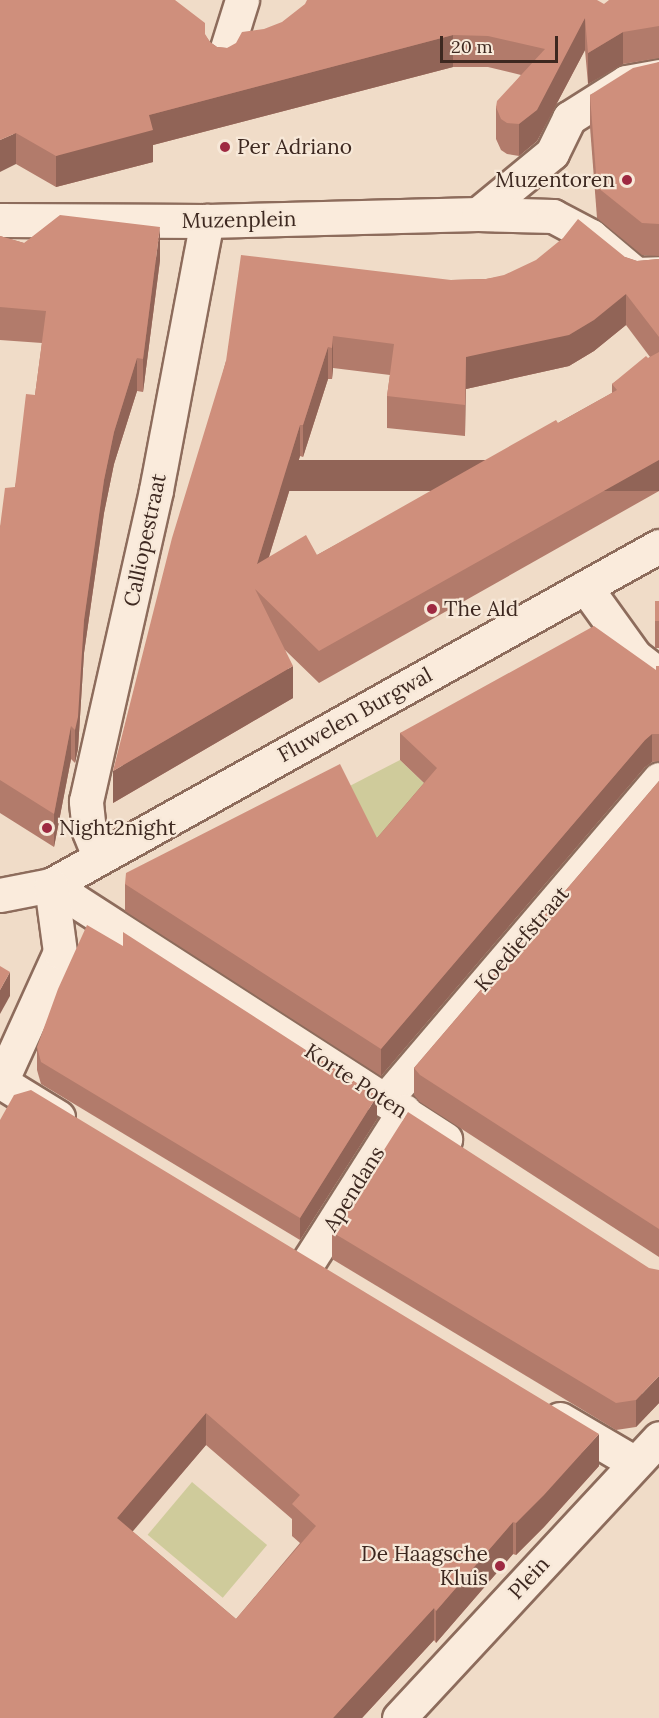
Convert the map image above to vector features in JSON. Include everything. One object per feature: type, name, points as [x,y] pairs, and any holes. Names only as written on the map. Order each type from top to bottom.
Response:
[{"type":"street","points":[[223,61],[242,0]]},
{"type":"street","points":[[478,214],[552,153],[569,118],[626,82],[659,76]]},
{"type":"street","name":"Muzenplein","points":[[0,220],[207,221],[478,214],[553,216],[591,236],[613,258],[636,274],[659,273]]},
{"type":"street","name":"Calliopestraat","points":[[99,856],[90,831],[86,801],[156,490],[207,221]]},
{"type":"street","name":"Fluwelen Burgwal","points":[[51,885],[99,856],[659,546]]},
{"type":"street","points":[[586,588],[634,656],[659,675]]},
{"type":"street","name":"Koediefstraat","points":[[394,1105],[659,779]]},
{"type":"street","points":[[0,895],[51,885],[60,952],[0,1083],[82,1131]]},
{"type":"street","name":"Korte Poten","points":[[51,885],[472,1156]]},
{"type":"street","name":"Apendans","points":[[305,1267],[394,1105]]},
{"type":"street","points":[[275,1248],[335,1285]]},
{"type":"street","points":[[537,1404],[635,1463]]},
{"type":"street","name":"Plein","points":[[399,1718],[659,1438]]},
{"type":"shaded area","points":[[400,760],[429,788],[368,864],[340,791]]},
{"type":"shaded area","points":[[192,1482],[267,1545],[223,1598],[148,1535]]},
{"type":"building","points":[[0,0],[175,0],[205,23],[205,34],[210,42],[217,47],[227,48],[236,43],[242,32],[264,29],[282,22],[307,0],[597,0],[604,4],[609,0],[659,0],[659,26],[623,32],[588,53],[585,18],[537,110],[519,124],[507,123],[501,119],[496,107],[497,101],[545,49],[488,36],[453,35],[149,115],[153,130],[56,156],[16,133],[0,140]]},
{"type":"building","name":"Muzentoren","points":[[659,62],[659,224],[642,223],[597,187],[590,95],[633,68]]},
{"type":"building","points":[[60,215],[160,227],[143,359],[137,358],[114,432],[104,480],[84,620],[78,717],[75,730],[71,726],[54,814],[0,780],[0,527],[5,488],[15,487],[26,394],[35,395],[46,311],[0,307],[0,236],[24,243]]},
{"type":"building","points":[[578,219],[625,257],[637,261],[659,259],[659,337],[626,294],[594,320],[569,335],[466,357],[465,405],[387,396],[394,344],[333,336],[332,348],[328,347],[303,425],[300,425],[257,564],[306,535],[317,555],[556,420],[558,423],[617,390],[612,384],[646,356],[648,358],[659,352],[659,460],[319,651],[255,589],[293,666],[113,771],[172,538],[226,361],[241,255],[451,280],[486,279],[504,275],[536,260],[563,238]]},
{"type":"building","points":[[655,601],[659,601],[659,621],[655,621]]},
{"type":"building","points":[[594,626],[656,670],[656,666],[659,666],[659,734],[652,734],[645,740],[381,1049],[125,884],[126,873],[340,764],[377,838],[437,768],[400,733]]},
{"type":"building","points":[[659,781],[659,1229],[420,1075],[414,1068]]},
{"type":"building","points":[[87,925],[123,946],[123,932],[377,1096],[300,1218],[41,1062],[37,1047],[58,989]]},
{"type":"building","points":[[0,966],[10,972],[0,990]]},
{"type":"building","points":[[31,1090],[599,1434],[544,1495],[516,1523],[513,1522],[436,1611],[434,1608],[333,1718],[0,1718],[0,1120],[14,1095]],"holes":[[[206,1413],[300,1495],[292,1504],[316,1526],[236,1619],[117,1518]]]},
{"type":"building","points":[[408,1112],[649,1268],[659,1270],[659,1376],[636,1400],[616,1403],[332,1232]]},
{"type":"place","name":"Per Adriano","points":[[225,147]]},
{"type":"place","name":"Muzentoren","points":[[627,180]]},
{"type":"place","name":"The Ald","points":[[432,609]]},
{"type":"place","name":"Night2night","points":[[47,828]]},
{"type":"place","name":"De Haagsche Kluis","points":[[500,1566]]}]
